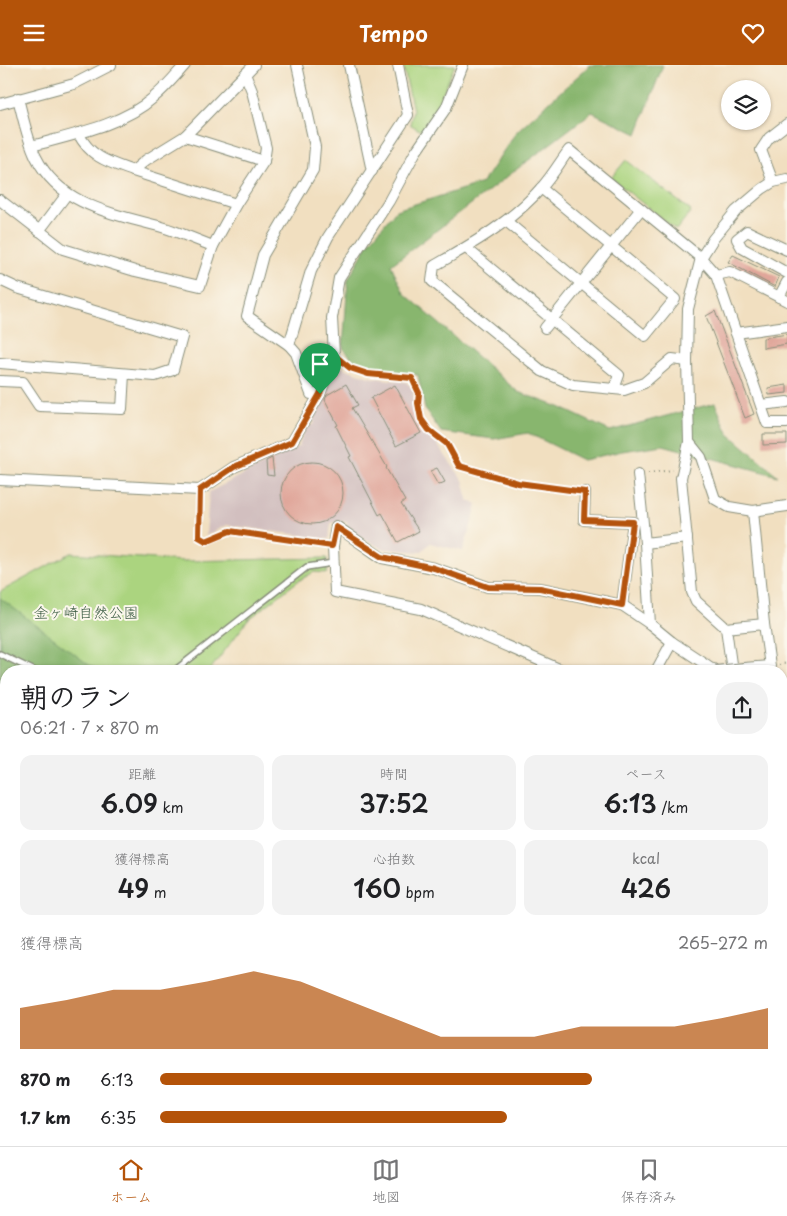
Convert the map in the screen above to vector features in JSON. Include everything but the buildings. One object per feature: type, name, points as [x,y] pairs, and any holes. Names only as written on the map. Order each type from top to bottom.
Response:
[{"type":"street","points":[[0,104],[74,84],[111,65]]},
{"type":"street","points":[[32,146],[78,133],[132,113],[153,99],[185,65]]},
{"type":"street","points":[[133,171],[146,160],[185,136],[254,65]]},
{"type":"street","points":[[297,65],[315,147],[313,170],[264,255],[247,316],[289,345],[296,353],[311,394],[320,394]]},
{"type":"street","points":[[349,65],[372,171]]},
{"type":"street","points":[[289,345],[311,271],[328,237],[408,115],[398,65]]},
{"type":"street","points":[[0,480],[200,490],[234,467],[292,442],[320,394],[334,355],[332,318],[339,278],[389,201],[415,153],[446,108],[464,65]]},
{"type":"street","points":[[0,200],[63,249],[135,271],[200,286],[213,246],[236,204],[264,161],[266,148],[252,91],[245,74]]},
{"type":"street","points":[[18,98],[35,156],[52,180],[67,194],[97,209],[165,228],[213,246]]},
{"type":"street","points":[[773,182],[761,150],[769,137],[787,124]]},
{"type":"street","points":[[78,133],[84,143],[98,157],[133,171],[236,204]]},
{"type":"street","points":[[185,136],[264,161]]},
{"type":"street","points":[[687,361],[672,359],[644,383],[624,390],[573,385],[542,371],[432,281],[434,266],[466,248],[506,221],[541,188],[569,150],[701,258],[716,275],[767,423],[787,423]]},
{"type":"street","points":[[731,665],[726,628],[696,601],[692,592],[681,478],[690,442],[687,361],[688,309],[701,258],[713,239],[736,211],[762,189],[773,182],[787,179]]},
{"type":"street","points":[[506,221],[645,335],[675,299],[541,188]]},
{"type":"street","points":[[39,231],[67,194]]},
{"type":"street","points":[[545,328],[641,209]]},
{"type":"street","points":[[787,250],[747,231],[737,239],[742,248],[787,273]]},
{"type":"street","points":[[466,248],[619,375],[614,389]]},
{"type":"street","points":[[716,275],[730,271],[783,299],[787,282]]},
{"type":"street","points":[[0,280],[17,288],[182,337],[173,371],[155,377],[0,363]]},
{"type":"street","points":[[736,333],[787,326]]},
{"type":"street","points":[[0,381],[23,382],[39,406],[122,409],[124,374]]},
{"type":"street","points":[[761,405],[787,402]]},
{"type":"street","points":[[690,442],[701,457],[716,499],[730,507],[753,511],[787,506]]},
{"type":"street","points":[[638,474],[650,624]]},
{"type":"street","points":[[585,492],[584,520],[633,522],[622,605]]},
{"type":"street","points":[[753,511],[770,665]]},
{"type":"street","points":[[550,665],[421,609],[334,592],[332,546],[336,527],[382,557],[434,568],[488,587],[540,588],[622,605],[707,665]]},
{"type":"street","points":[[645,543],[686,538]]},
{"type":"street","points":[[726,628],[764,624]]},
{"type":"street","points":[[659,665],[672,642]]},
{"type":"lane","points":[[181,665],[307,567],[333,563]]},
{"type":"lane","points":[[0,654],[23,665]]},
{"type":"path","points":[[334,355],[350,368],[368,374],[412,378],[419,393],[418,403],[421,419],[429,430],[447,444],[459,466],[518,483],[585,492]]},
{"type":"path","points":[[638,474],[682,469]]},
{"type":"path","points":[[200,490],[199,537],[206,541],[230,531],[332,546]]},
{"type":"shaded area","points":[[338,366],[369,377],[406,382],[413,389],[414,412],[421,428],[434,440],[463,480],[468,500],[477,505],[463,551],[430,543],[421,552],[383,549],[349,531],[347,521],[331,523],[329,539],[226,525],[206,536],[209,492],[299,446],[305,429],[315,423],[313,420],[324,400],[332,368]]},
{"type":"green space","points":[[403,65],[455,65],[425,134],[410,124],[413,110]]},
{"type":"green space","points":[[590,65],[663,65],[637,134],[592,112],[391,265],[404,293],[518,392],[559,407],[610,431],[715,403],[728,433],[778,476],[663,445],[622,451],[583,460],[528,433],[494,439],[441,432],[425,409],[418,375],[360,367],[343,348],[348,280],[368,244],[396,210],[482,183],[517,131]]},
{"type":"green space","points":[[626,160],[691,211],[676,230],[611,178]]},
{"type":"green space","name":"金ヶ崎自然公園","points":[[71,553],[183,561],[327,558],[327,573],[314,572],[298,581],[249,619],[214,665],[0,665],[0,592]]},
{"type":"green space","points":[[0,598],[89,665],[0,665]]},
{"type":"route","points":[[334,355],[350,368],[368,374],[412,378],[419,393],[418,403],[421,419],[429,430],[447,444],[459,466],[518,483],[585,492],[584,520],[633,522],[622,605],[540,588],[488,587],[434,568],[382,557],[336,527],[332,546],[230,531],[206,541],[199,537],[200,490],[234,467],[292,442],[320,394],[334,355]]}]
